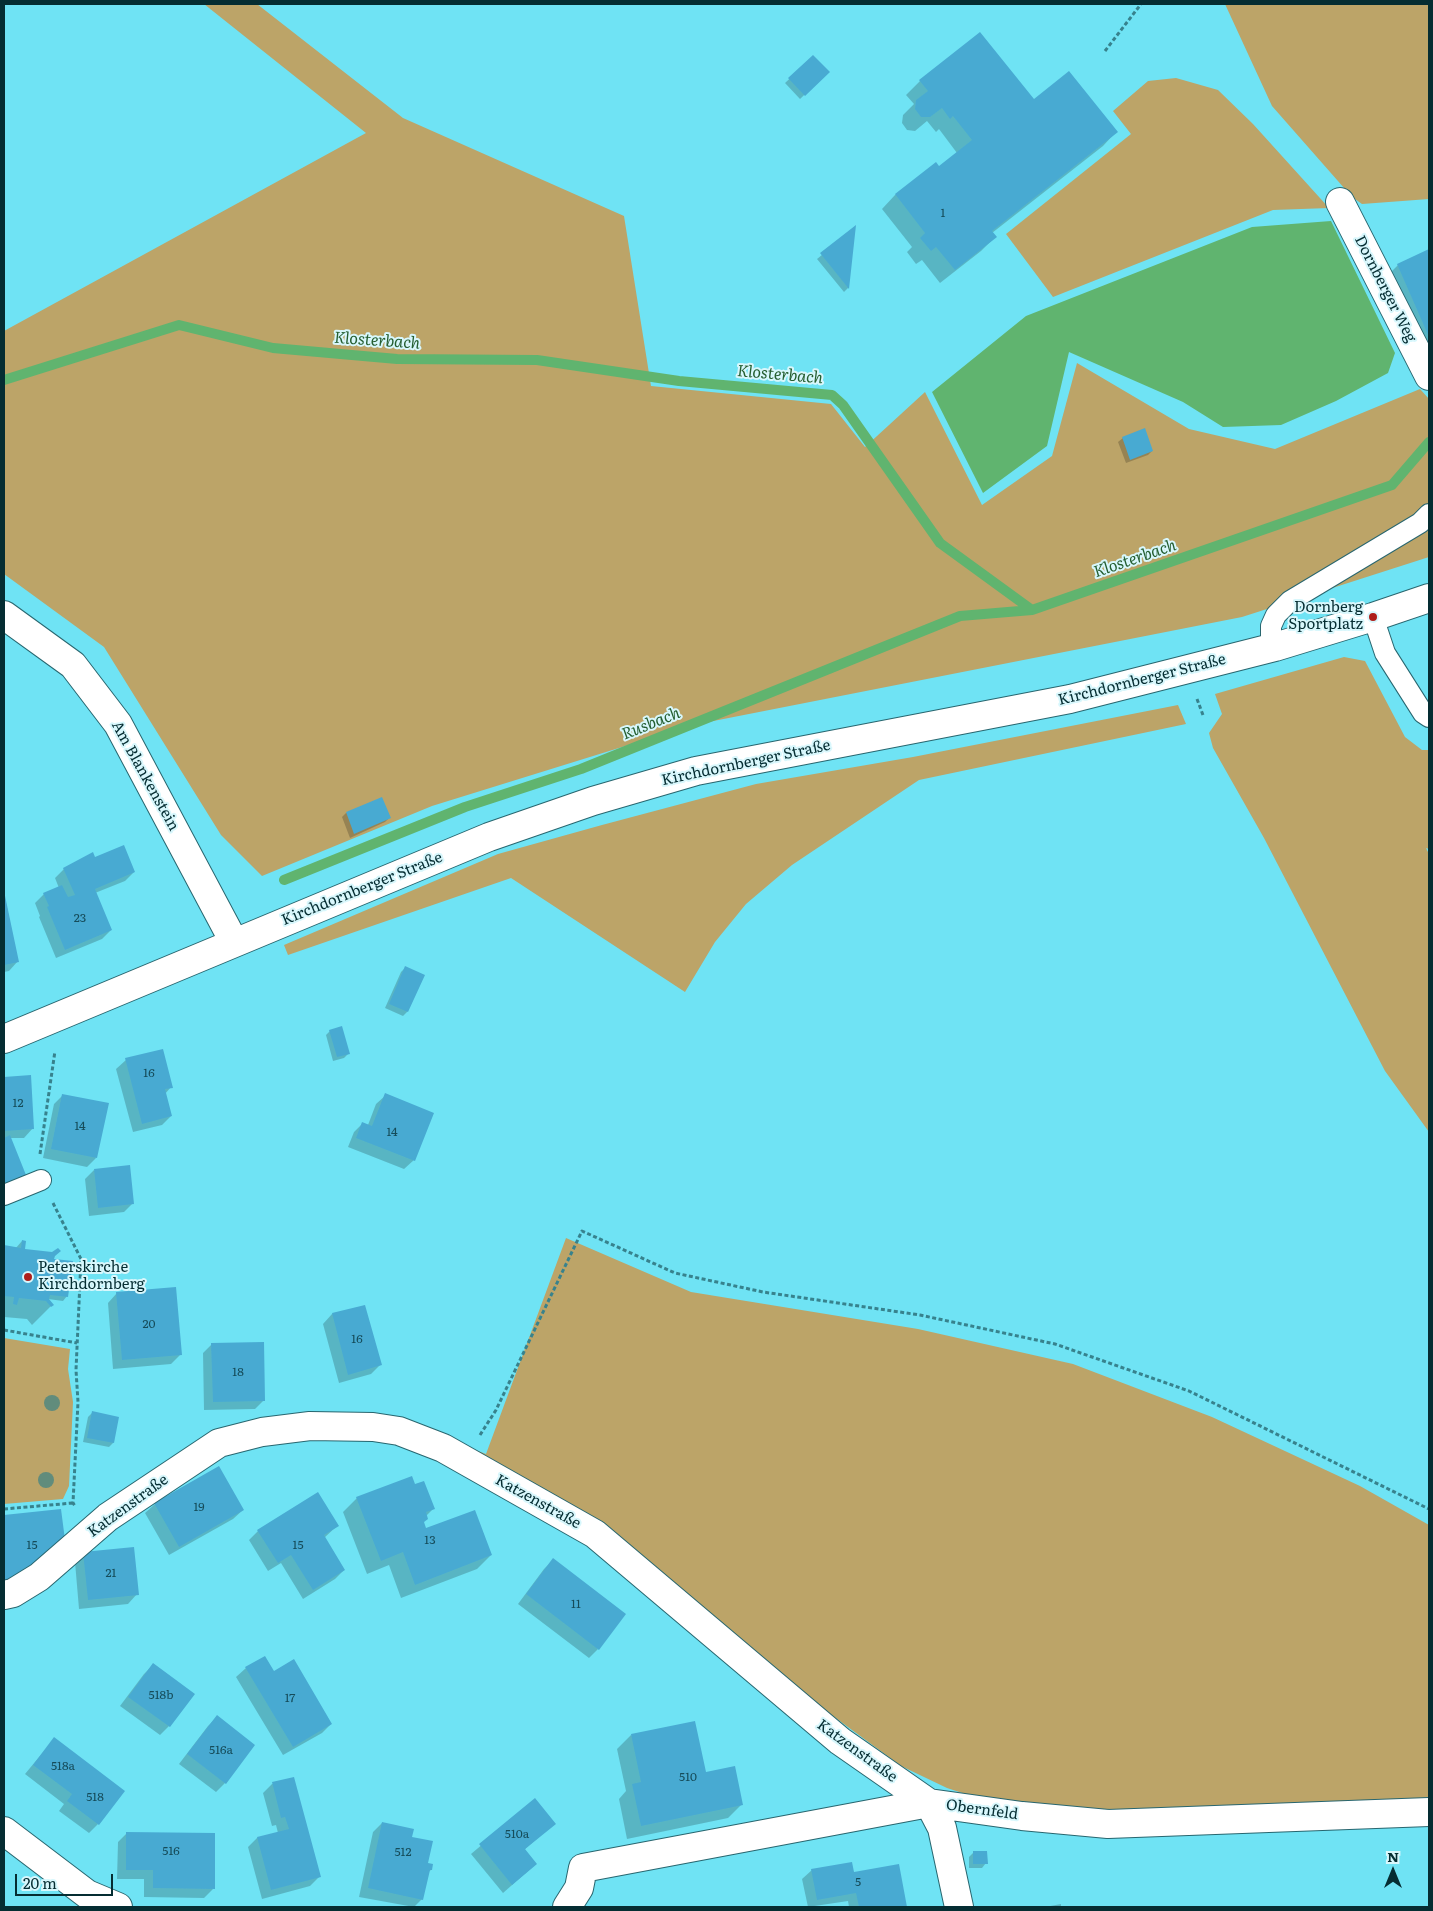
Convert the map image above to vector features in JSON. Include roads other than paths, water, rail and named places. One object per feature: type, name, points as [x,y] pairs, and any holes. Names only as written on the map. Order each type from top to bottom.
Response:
[{"type":"street","name":"Dornberger Weg","points":[[1340,202],[1429,376]]},
{"type":"street","name":"Kirchdornberger Straße","points":[[4,1039],[489,836],[593,801],[696,771],[1070,699],[1274,647],[1429,598]]},
{"type":"street","name":"Am Blankenstein","points":[[4,615],[72,665],[118,724],[234,942]]},
{"type":"street","name":"Katzenstraße","points":[[4,1595],[13,1593],[39,1577],[108,1517],[219,1444],[262,1432],[310,1426],[373,1427],[399,1431],[443,1448],[595,1534],[840,1741],[929,1803],[942,1828],[959,1907]]},
{"type":"street","name":"Obernfeld","points":[[567,1907],[578,1888],[583,1868],[929,1803],[1022,1816],[1108,1824],[1429,1812]]},
{"type":"street","points":[[4,1831],[87,1894],[118,1907]]},
{"type":"lane","points":[[1274,647],[1271,626],[1276,615],[1290,601],[1420,522],[1429,514]]},
{"type":"lane","points":[[1373,617],[1385,653],[1423,713],[1429,717]]},
{"type":"lane","points":[[4,1195],[41,1180]]},
{"type":"waterway","name":"Klosterbach","points":[[4,380],[179,325],[273,348],[397,359],[537,360],[679,381],[832,395],[843,405],[940,543],[1032,610],[1392,485],[1429,442]]},
{"type":"waterway","name":"Rusbach","points":[[284,880],[465,807],[581,769],[960,616],[1032,610]]},
{"type":"place","name":"Dornberg Sportplatz","points":[[1373,617]]},
{"type":"place","name":"Peterskirche Kirchdornberg","points":[[28,1277]]}]
